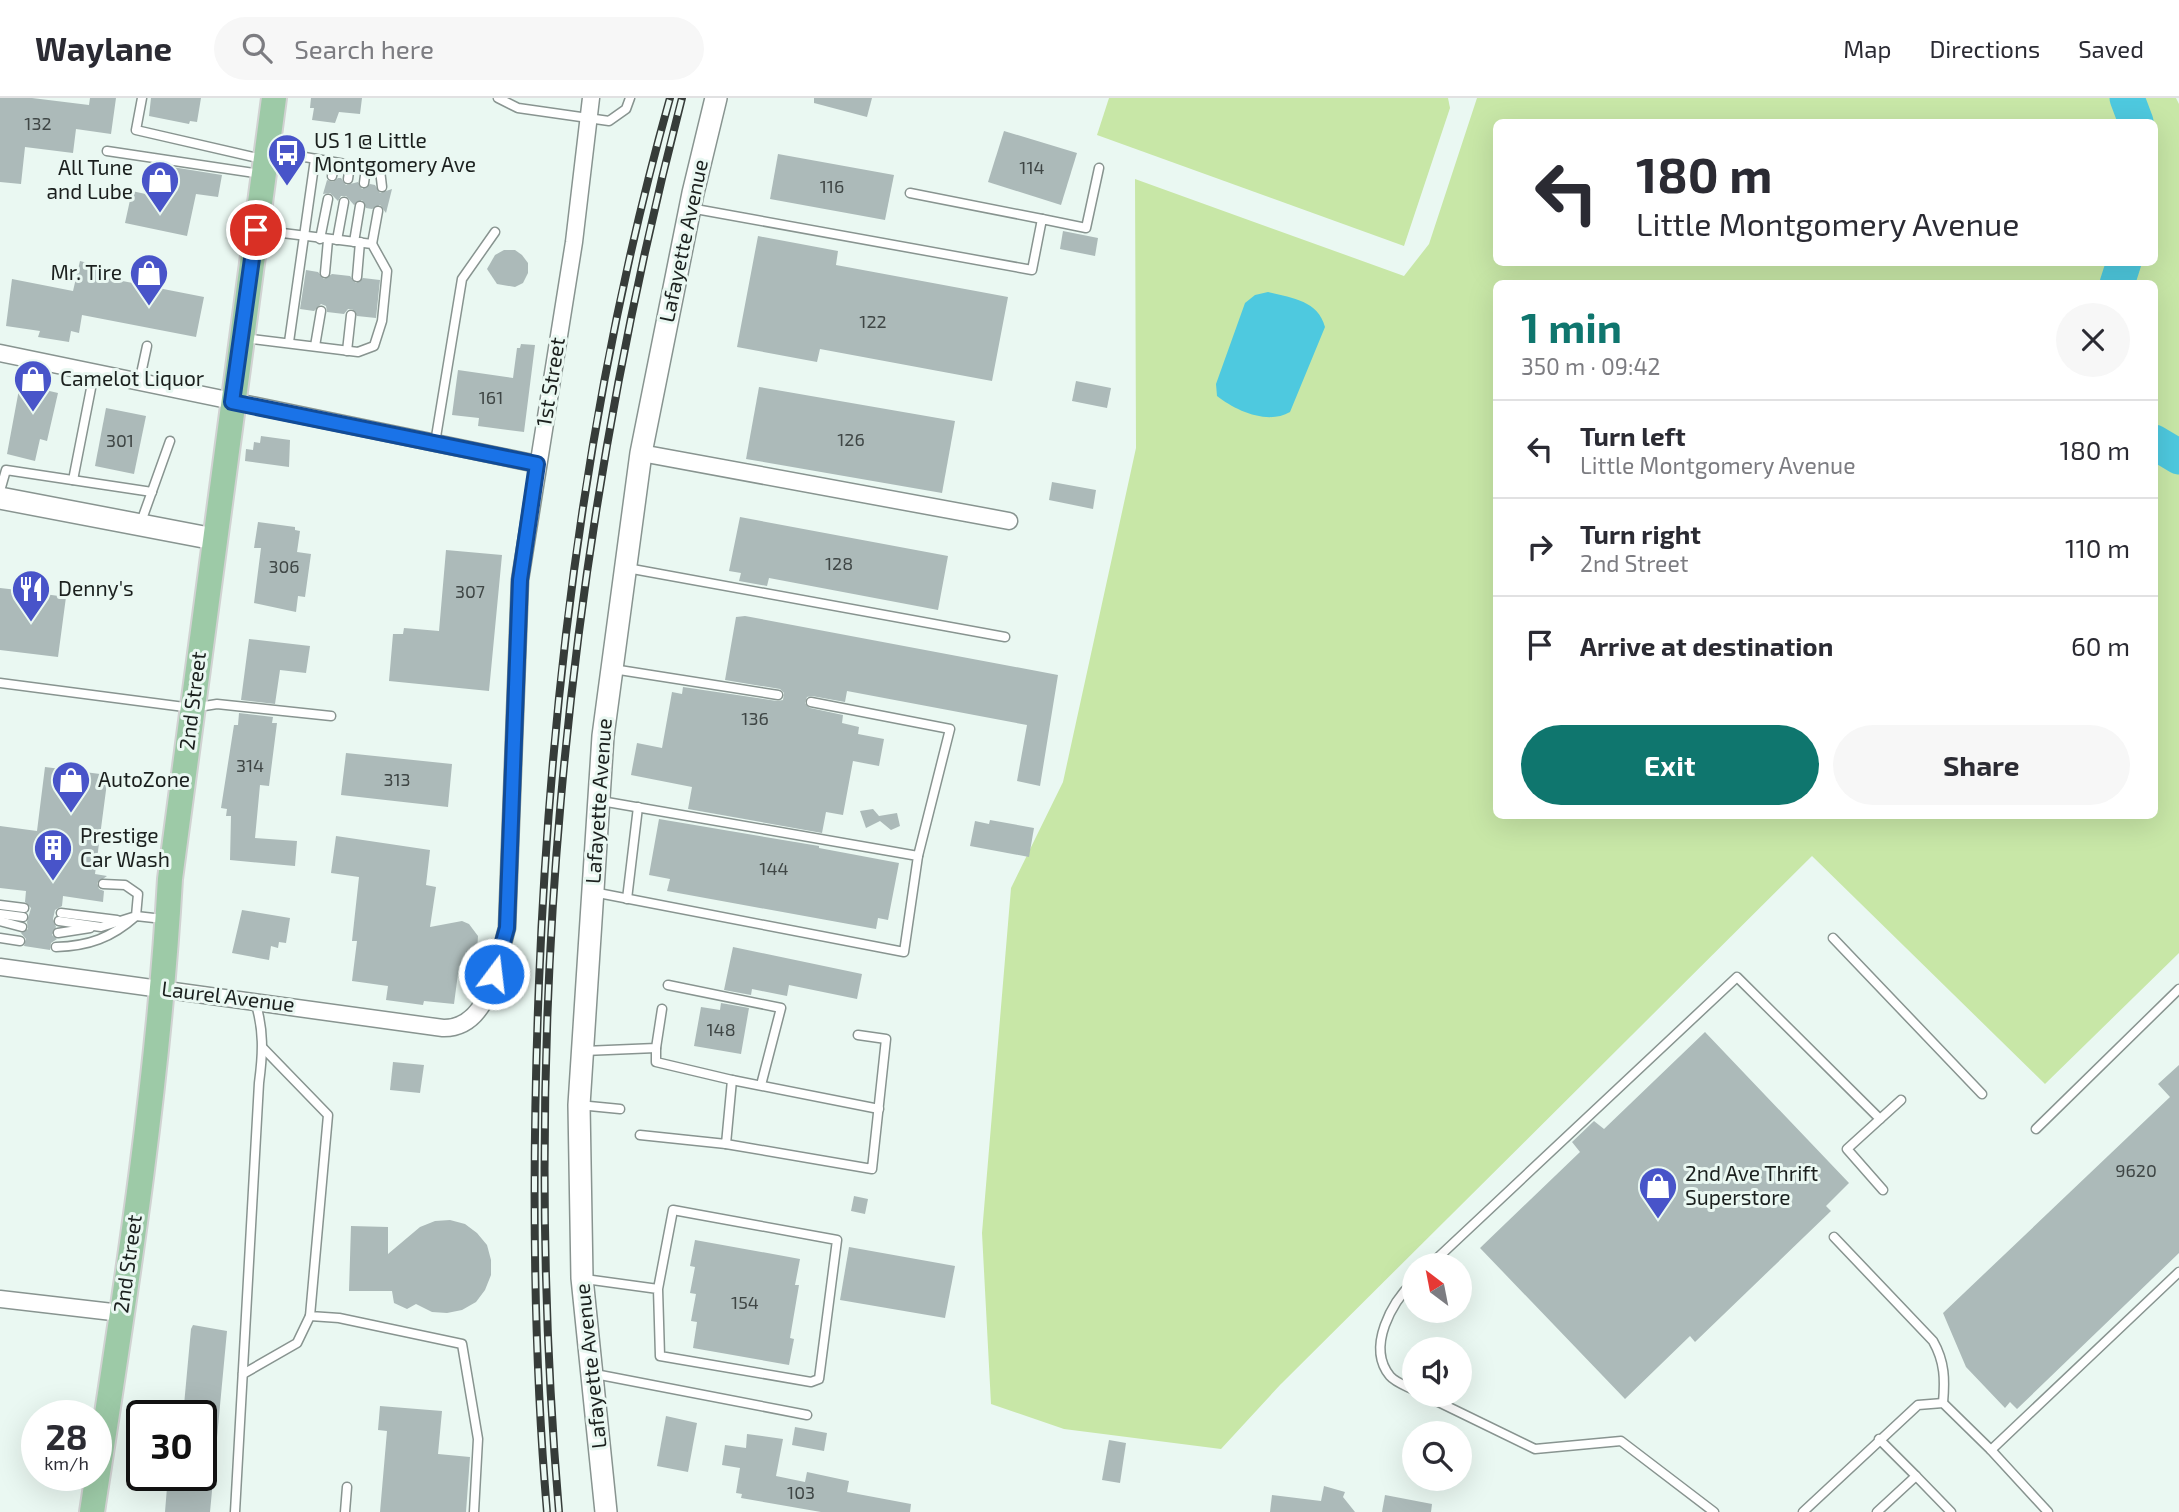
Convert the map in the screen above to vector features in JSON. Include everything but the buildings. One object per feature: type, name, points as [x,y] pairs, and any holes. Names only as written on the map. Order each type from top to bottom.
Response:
[{"type":"main road","name":"2nd Street","points":[[96,1504],[144,1154],[163,989],[170,879],[274,98]]},
{"type":"street","name":"1st Street","points":[[456,1027],[474,1016],[481,1007],[507,928],[520,580],[574,242],[591,98]]},
{"type":"street","name":"Lafayette Avenue","points":[[606,1512],[582,1278],[579,1105],[598,800],[611,668],[641,453],[690,208],[716,98]]},
{"type":"street","points":[[0,353],[537,464]]},
{"type":"street","points":[[641,453],[1009,521]]},
{"type":"street","points":[[0,498],[214,540]]},
{"type":"street","name":"Laurel Avenue","points":[[0,967],[443,1028],[456,1027]]},
{"type":"street","points":[[0,1299],[121,1313]]},
{"type":"lane","points":[[142,98],[136,130],[265,162]]},
{"type":"lane","points":[[498,98],[518,108],[609,121],[619,117],[630,98]]},
{"type":"lane","points":[[107,152],[265,162],[315,159],[380,170],[382,187]]},
{"type":"lane","points":[[289,342],[315,159]]},
{"type":"lane","points":[[332,176],[335,163]]},
{"type":"lane","points":[[348,179],[349,165]]},
{"type":"lane","points":[[364,183],[366,168]]},
{"type":"lane","points":[[910,193],[1086,228],[1099,168]]},
{"type":"lane","points":[[325,273],[328,199]]},
{"type":"lane","points":[[328,240],[344,202]]},
{"type":"lane","points":[[357,277],[360,206]]},
{"type":"lane","points":[[690,208],[1032,270],[1042,219]]},
{"type":"lane","points":[[241,338],[358,352],[374,346],[382,321],[387,271],[372,244],[378,211]]},
{"type":"lane","points":[[256,230],[372,244]]},
{"type":"lane","points":[[435,443],[462,279],[495,232]]},
{"type":"lane","points":[[316,346],[321,311]]},
{"type":"lane","points":[[347,351],[351,315]]},
{"type":"lane","points":[[139,383],[147,346]]},
{"type":"lane","points":[[73,480],[94,373]]},
{"type":"lane","points":[[140,525],[170,441]]},
{"type":"lane","points":[[0,491],[6,470],[152,492]]},
{"type":"lane","points":[[624,567],[1005,637]]},
{"type":"lane","points":[[611,668],[778,695]]},
{"type":"lane","points":[[0,683],[192,708],[217,704],[331,716]]},
{"type":"lane","points":[[592,892],[904,952],[918,856],[950,729],[811,702]]},
{"type":"lane","points":[[598,800],[918,856]]},
{"type":"lane","points":[[626,898],[638,807]]},
{"type":"lane","points":[[56,947],[82,947],[96,943],[121,930],[136,916],[138,894],[125,885],[103,884]]},
{"type":"lane","points":[[0,905],[24,912],[0,914]]},
{"type":"lane","points":[[58,933],[102,927],[136,916],[168,919]]},
{"type":"lane","points":[[102,927],[60,917],[118,920]]},
{"type":"lane","points":[[0,922],[22,927]]},
{"type":"lane","points":[[0,938],[20,941]]},
{"type":"lane","points":[[1833,938],[1982,1094]]},
{"type":"lane","points":[[1443,1253],[1737,977],[1880,1119]]},
{"type":"lane","points":[[668,985],[781,1008],[761,1085]]},
{"type":"lane","points":[[2036,1129],[2179,989]]},
{"type":"lane","points":[[235,1512],[263,1048],[261,1021],[255,1001]]},
{"type":"lane","points":[[662,1009],[656,1062],[879,1109]]},
{"type":"lane","points":[[640,1135],[726,1144],[872,1169],[886,1039],[858,1035]]},
{"type":"lane","points":[[243,1374],[297,1343],[310,1316],[328,1115],[263,1048]]},
{"type":"lane","points":[[582,1051],[656,1048]]},
{"type":"lane","points":[[726,1144],[732,1080]]},
{"type":"lane","points":[[1883,1190],[1846,1149],[1901,1100]]},
{"type":"lane","points":[[579,1105],[620,1109]]},
{"type":"lane","points":[[673,1210],[837,1240],[819,1379],[811,1382],[660,1356],[658,1289],[673,1210]]},
{"type":"lane","points":[[1834,1237],[1933,1341],[1941,1355],[1945,1376],[1943,1403]]},
{"type":"lane","points":[[1991,1450],[2179,1272]]},
{"type":"lane","points":[[582,1278],[658,1289]]},
{"type":"lane","points":[[1402,1292],[1381,1341],[1382,1360],[1391,1378],[1402,1384]]},
{"type":"lane","points":[[310,1316],[338,1318],[462,1344],[478,1439],[474,1512]]},
{"type":"lane","points":[[592,1373],[807,1415]]},
{"type":"lane","points":[[1803,1512],[1879,1439],[1919,1405],[1943,1403],[1991,1450],[2046,1511]]},
{"type":"lane","points":[[1449,1407],[1535,1449],[1621,1441],[1714,1512]]},
{"type":"lane","points":[[1879,1439],[1951,1512]]},
{"type":"lane","points":[[1877,1512],[1916,1475]]},
{"type":"lane","points":[[345,1512],[347,1488]]},
{"type":"green space","points":[[1109,98],[1448,98],[1450,108],[1404,246],[1097,135]]},
{"type":"green space","points":[[1477,98],[2176,98],[2179,104],[2179,953],[2045,1084],[1812,856],[1413,1253],[1402,1253],[1402,1264],[1280,1385],[1221,1449],[1064,1429],[991,1404],[982,1233],[1011,888],[1063,782],[1136,448],[1135,179],[1404,276],[1429,244]]},
{"type":"water","points":[[1268,292],[1310,306],[1325,327],[1290,412],[1281,416],[1262,417],[1233,407],[1217,396],[1216,384],[1245,303],[1255,295]]},
{"type":"waterway","points":[[2127,98],[2135,119]]},
{"type":"waterway","points":[[2118,280],[2123,266]]},
{"type":"waterway","points":[[2158,444],[2179,457]]},
{"type":"railway","points":[[547,1512],[538,1380],[534,1181],[539,982],[553,759],[564,647],[596,426],[617,316],[670,98]]},
{"type":"railway","points":[[559,1512],[548,1334],[545,1156],[549,978],[561,800],[580,622],[607,446],[641,271],[682,98]]},
{"type":"place","name":"US 1 @ Little Montgomery Ave","points":[[287,187]]},
{"type":"place","name":"All Tune and Lube","points":[[160,214]]},
{"type":"place","name":"Mr. Tire","points":[[149,307]]},
{"type":"place","name":"Camelot Liquor","points":[[33,413]]},
{"type":"place","name":"Denny's","points":[[31,623]]},
{"type":"place","name":"AutoZone","points":[[71,814]]},
{"type":"place","name":"Prestige Car Wash","points":[[53,882]]},
{"type":"place","name":"2nd Ave Thrift Superstore","points":[[1658,1220]]},
{"type":"route","points":[[256,230],[232,402],[537,464],[520,580],[507,928],[494,974]]}]
